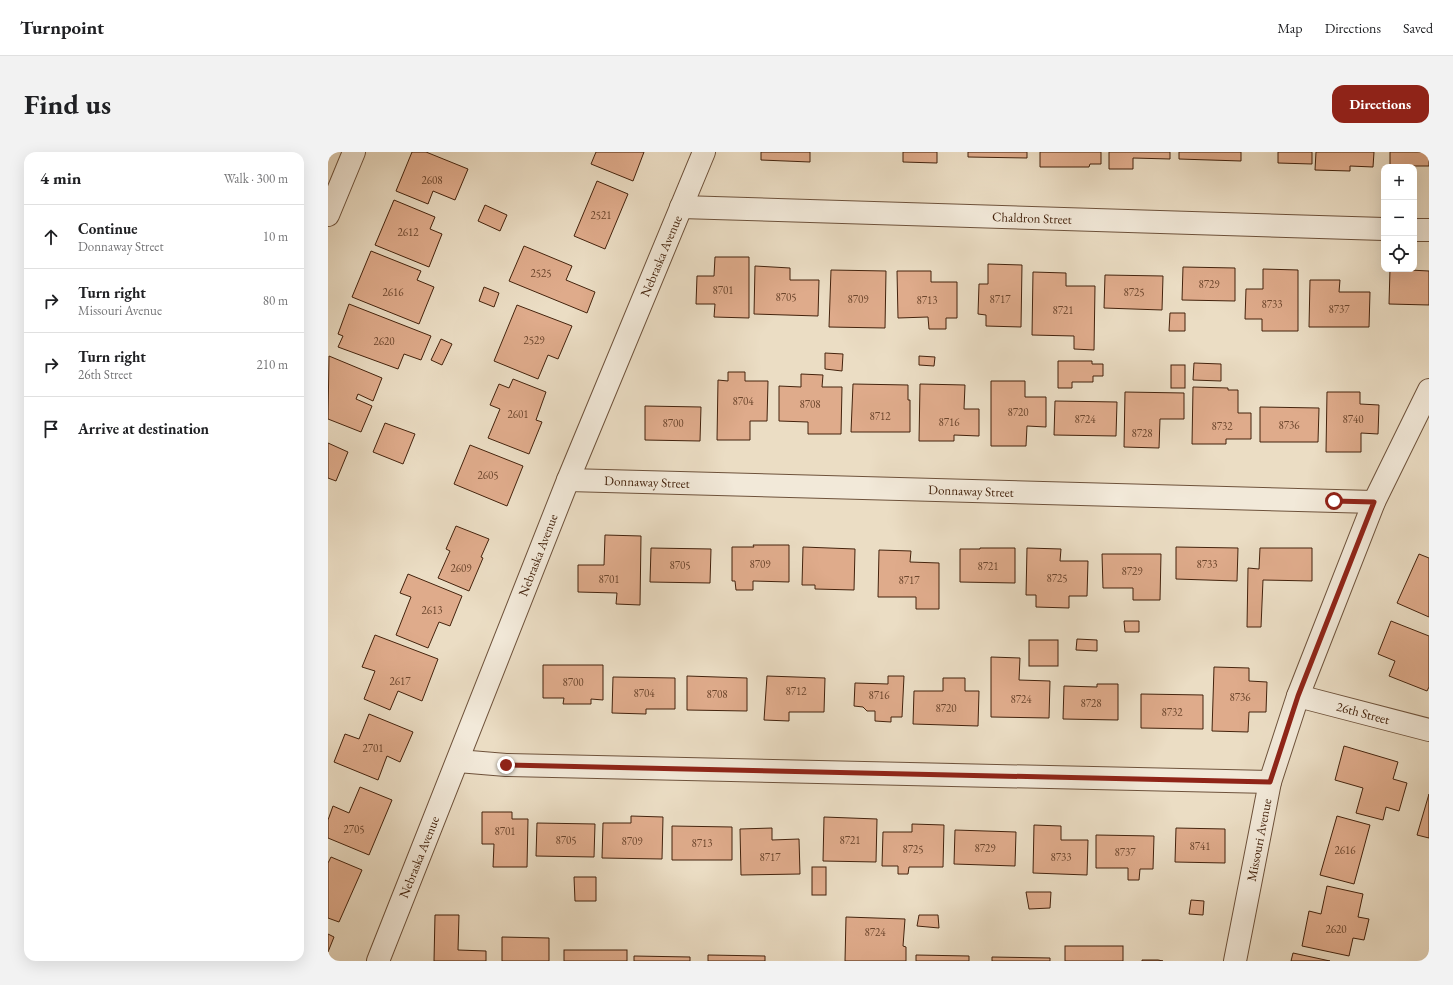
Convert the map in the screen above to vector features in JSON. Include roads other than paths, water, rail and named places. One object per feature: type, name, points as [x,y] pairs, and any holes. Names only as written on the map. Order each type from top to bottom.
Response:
[{"type":"street","points":[[328,215],[354,152]]},
{"type":"street","name":"Nebraska Avenue","points":[[378,961],[568,480],[704,152]]},
{"type":"street","name":"Chaldron Street","points":[[681,207],[1381,229]]},
{"type":"street","points":[[1417,230],[1429,230]]},
{"type":"street","name":"Missouri Avenue","points":[[1236,961],[1270,782],[1298,696],[1374,502],[1429,390]]},
{"type":"street","name":"Donnaway Street","points":[[568,480],[1374,502]]},
{"type":"street","name":"26th Street","points":[[1298,696],[1429,730]]},
{"type":"street","points":[[458,761],[506,765],[1270,782]]}]
